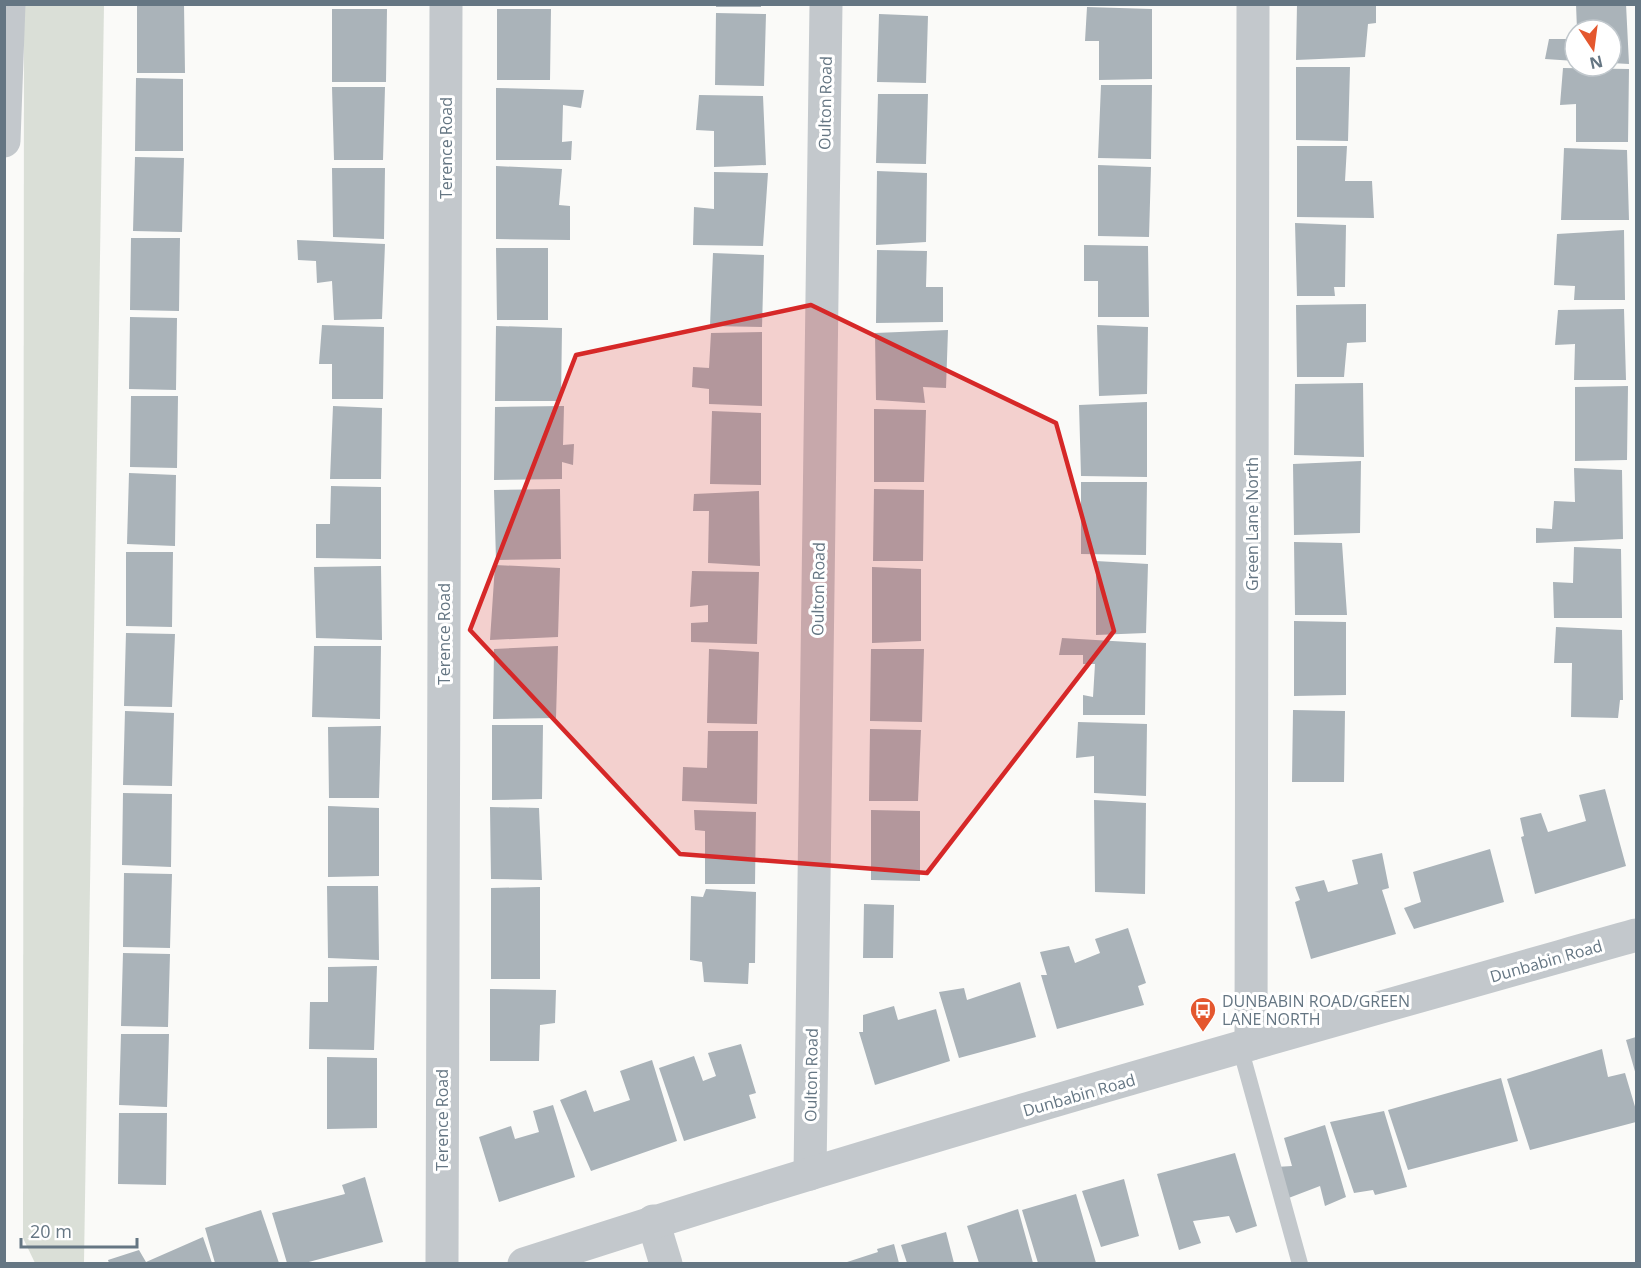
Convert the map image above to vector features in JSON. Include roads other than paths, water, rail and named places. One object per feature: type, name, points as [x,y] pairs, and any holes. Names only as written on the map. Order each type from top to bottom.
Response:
[{"type":"street","points":[[4,141],[9,4]]},
{"type":"street","name":"Terence Road","points":[[442,1263],[446,4]]},
{"type":"street","name":"Oulton Road","points":[[810,1174],[826,4]]},
{"type":"street","name":"Green Lane North","points":[[1246,1045],[1253,4]]},
{"type":"street","name":"Dunbabin Road","points":[[524,1263],[653,1221],[1246,1045],[1636,935]]},
{"type":"street","points":[[653,1221],[666,1263]]},
{"type":"lane","points":[[1246,1045],[1300,1263]]},
{"type":"place","name":"DUNBABIN ROAD/GREEN LANE NORTH","points":[[1203,1033]]}]
